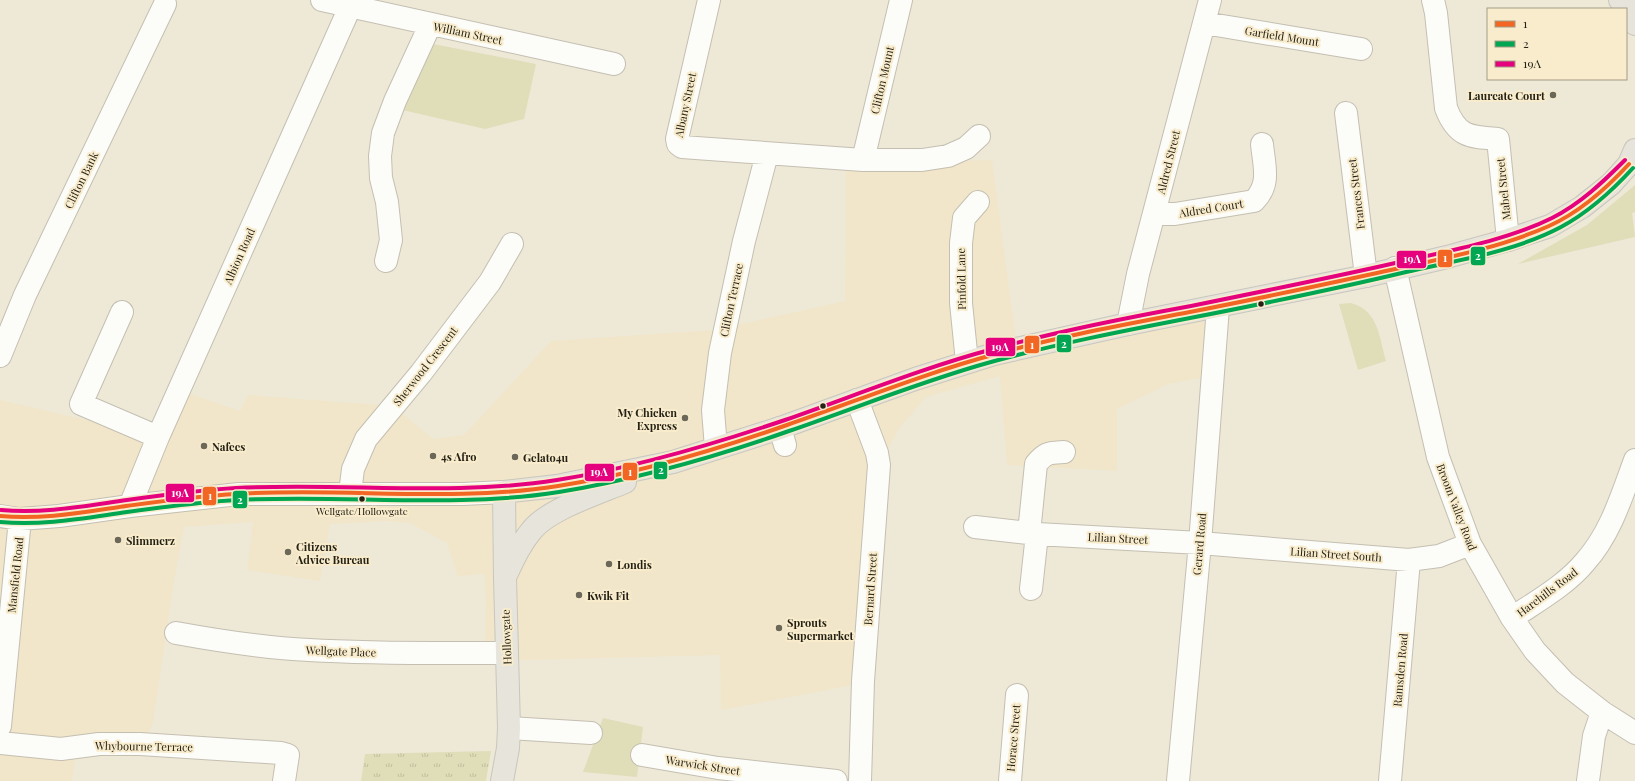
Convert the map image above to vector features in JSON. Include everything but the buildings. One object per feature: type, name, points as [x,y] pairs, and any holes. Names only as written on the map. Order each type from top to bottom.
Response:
[{"type":"main road","points":[[505,578],[521,544],[532,529],[554,512],[673,462],[716,448],[782,436],[857,400],[967,362],[1041,342],[1366,276],[1447,257],[1508,240],[1550,226],[1582,207],[1611,184],[1633,158]]},
{"type":"main road","points":[[504,492],[557,486],[673,462]]},
{"type":"main road","name":"Hollowgate","points":[[502,781],[508,748],[509,728],[504,492]]},
{"type":"street","name":"William Street","points":[[322,0],[430,25],[614,64]]},
{"type":"street","name":"Albany Street","points":[[709,0],[677,139],[678,144],[682,147],[767,154]]},
{"type":"street","name":"Clifton Mount","points":[[863,160],[902,0]]},
{"type":"street","name":"Aldred Street","points":[[1128,324],[1138,274],[1210,0]]},
{"type":"street","name":"Mabel Street","points":[[1432,0],[1436,13],[1446,108],[1451,122],[1460,132],[1477,138],[1498,139],[1508,240]]},
{"type":"street","name":"Clifton Bank","points":[[0,356],[26,294],[165,4]]},
{"type":"street","name":"Albion Road","points":[[130,506],[158,437],[350,7]]},
{"type":"street","name":"Garfield Mount","points":[[1204,23],[1361,49]]},
{"type":"street","points":[[386,261],[391,240],[387,202],[381,178],[380,156],[383,133],[395,101],[430,25]]},
{"type":"street","name":"Frances Street","points":[[1346,113],[1366,276]]},
{"type":"street","points":[[767,154],[863,160],[922,160],[948,156],[966,148],[979,136]]},
{"type":"street","name":"Aldred Court","points":[[1155,214],[1175,214],[1254,201],[1261,194],[1266,183],[1262,144]]},
{"type":"street","name":"Clifton Terrace","points":[[716,448],[713,410],[720,353],[744,242],[767,154]]},
{"type":"street","name":"Pinfold Lane","points":[[967,362],[961,303],[961,243],[964,218],[978,202]]},
{"type":"street","name":"Sherwood Crescent","points":[[350,493],[353,469],[366,439],[422,373],[485,288],[512,244]]},
{"type":"street","name":"Broom Valley Road","points":[[1395,268],[1438,457],[1470,544],[1512,618],[1535,651],[1564,683],[1602,712],[1635,733]]},
{"type":"street","name":"Gerard Road","points":[[1178,781],[1200,543],[1218,307]]},
{"type":"street","points":[[122,312],[81,404],[158,437]]},
{"type":"street","name":"Bernard Street","points":[[857,400],[879,465],[864,681],[860,781]]},
{"type":"street","points":[[1031,589],[1036,464],[1043,455],[1048,453],[1064,452]]},
{"type":"street","name":"Harehills Road","points":[[1512,618],[1558,587],[1584,563],[1596,548],[1612,521],[1635,460]]},
{"type":"street","points":[[10,518],[59,516],[130,506],[239,494],[464,494],[504,492]]},
{"type":"street","name":"Mansfield Road","points":[[0,726],[10,518]]},
{"type":"street","name":"Lilian Street","points":[[975,527],[1033,533],[1200,543]]},
{"type":"street","name":"Lilian Street South","points":[[1200,543],[1409,560],[1440,556],[1470,544]]},
{"type":"street","name":"Ramsden Road","points":[[1390,781],[1409,560]]},
{"type":"street","name":"Wellgate Place","points":[[176,633],[247,644],[308,650],[397,653],[507,652]]},
{"type":"street","name":"Horace Street","points":[[1010,781],[1016,695]]},
{"type":"street","points":[[1588,781],[1594,736],[1602,712]]},
{"type":"street","points":[[509,728],[591,733]]},
{"type":"street","name":"Whybourne Terrace","points":[[0,743],[61,749],[99,744],[191,746],[281,753],[288,755],[284,781]]},
{"type":"street","name":"Warwick Street","points":[[642,755],[722,775],[836,781]]},
{"type":"shaded area","points":[[992,160],[1018,356],[1223,313],[1221,374],[1168,384],[1117,409],[1117,471],[1007,465],[1000,376],[926,397],[900,427],[879,465],[864,683],[721,710],[720,655],[485,661],[486,600],[484,574],[458,576],[447,543],[410,523],[388,521],[330,524],[320,581],[247,570],[253,522],[184,527],[173,587],[153,723],[144,740],[78,738],[72,781],[0,781],[0,400],[158,437],[179,390],[240,411],[248,395],[393,406],[433,439],[464,435],[551,341],[715,330],[845,301],[846,165]]},
{"type":"green space","points":[[428,43],[536,64],[524,119],[485,129],[398,109]]},
{"type":"green space","points":[[1635,185],[1635,212],[1632,213],[1635,237],[1518,264],[1587,225]]},
{"type":"green space","points":[[1351,303],[1367,312],[1373,319],[1379,334],[1386,361],[1358,370],[1339,304]]},
{"type":"green space","points":[[603,718],[643,727],[637,777],[583,772]]},
{"type":"green space","points":[[491,751],[486,781],[361,781],[365,754]]},
{"type":"transit line","name":"19A","points":[[1,510],[32,511],[64,509],[181,493],[236,488],[477,488],[557,480],[615,469],[672,455],[729,438],[785,420],[940,365],[1018,342],[1092,325],[1358,271],[1490,241],[1533,227],[1552,218],[1582,199],[1625,160]]},
{"type":"transit line","name":"1","points":[[0,516],[32,517],[63,515],[208,496],[276,492],[437,494],[518,491],[558,486],[616,475],[674,461],[731,444],[943,370],[1020,348],[1095,331],[1377,273],[1464,254],[1507,242],[1549,226],[1582,207],[1602,191],[1629,164]]},
{"type":"transit line","name":"2","points":[[0,522],[32,523],[64,521],[182,505],[237,500],[479,500],[559,492],[618,481],[733,450],[965,369],[1015,355],[1090,338],[1325,290],[1505,249],[1543,236],[1581,215],[1617,185],[1633,168]]},
{"type":"place","name":"Laureate Court","points":[[1553,95]]},
{"type":"place","name":"My Chicken Express","points":[[685,418]]},
{"type":"place","name":"Nafees","points":[[204,446]]},
{"type":"place","name":"4s Afro","points":[[433,456]]},
{"type":"place","name":"Gelato4u","points":[[515,457]]},
{"type":"place","name":"Wellgate/Hollowgate","points":[[362,499]]},
{"type":"place","name":"Slimmerz","points":[[118,540]]},
{"type":"place","name":"Citizens Advice Bureau","points":[[288,552]]},
{"type":"place","name":"Londis","points":[[609,564]]},
{"type":"place","name":"Kwik Fit","points":[[579,595]]},
{"type":"place","name":"Sprouts Supermarket","points":[[779,628]]}]
